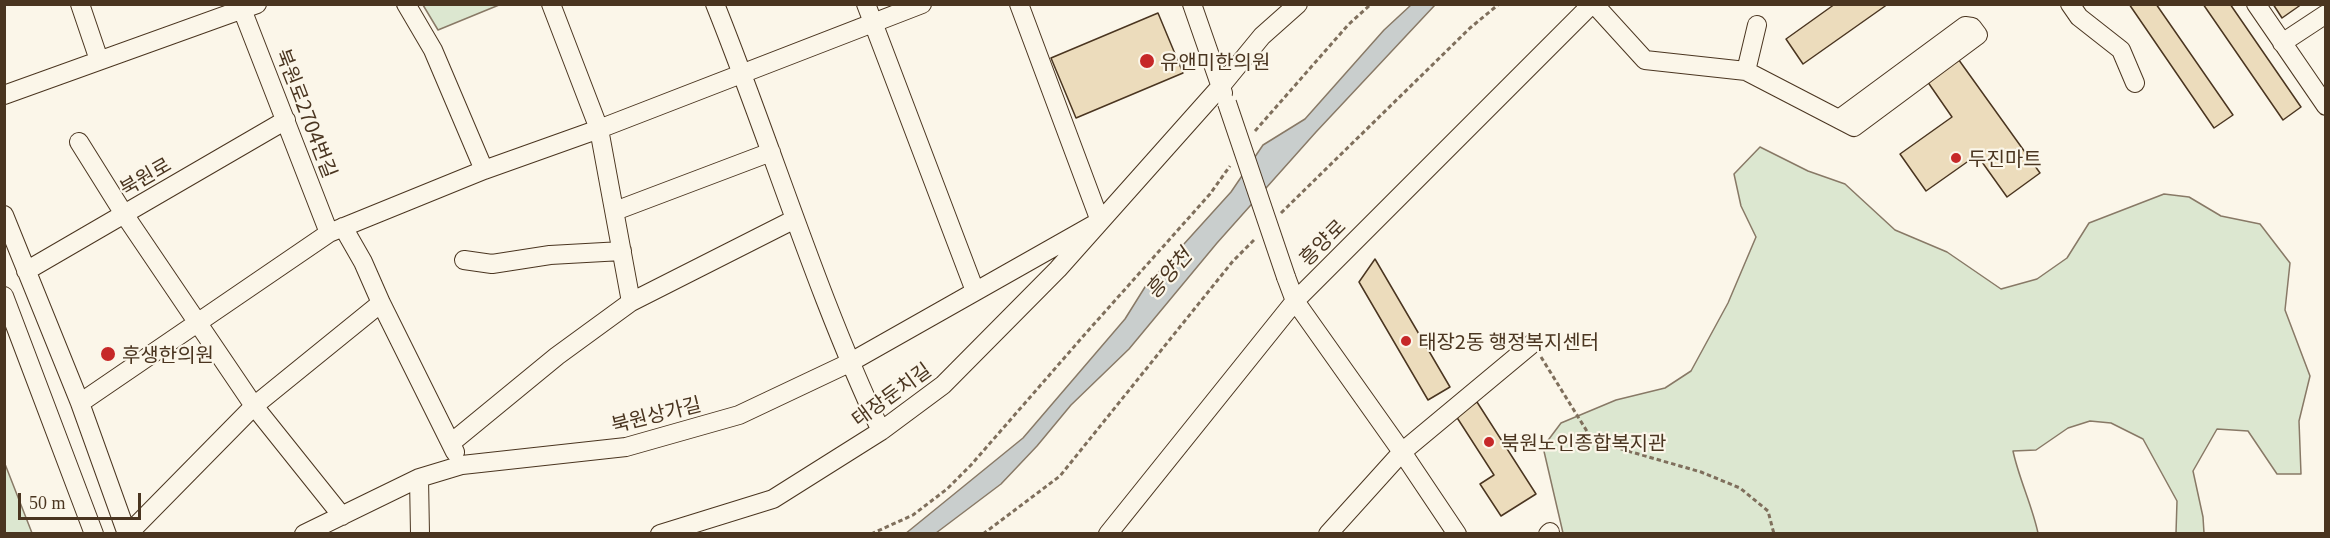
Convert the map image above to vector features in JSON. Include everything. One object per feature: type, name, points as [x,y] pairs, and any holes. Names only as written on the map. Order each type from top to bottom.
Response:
[{"type":"street","points":[[80,4],[99,60]]},
{"type":"street","points":[[406,4],[433,50],[484,170]]},
{"type":"street","points":[[551,4],[599,129],[631,302]]},
{"type":"street","points":[[714,4],[743,74],[849,363],[881,431]]},
{"type":"street","points":[[866,4],[975,291]]},
{"type":"street","points":[[80,404],[196,322],[336,230],[484,170],[599,129],[922,4]]},
{"type":"street","points":[[1019,4],[1100,221]]},
{"type":"street","points":[[1192,4],[1295,301],[1457,534]]},
{"type":"street","name":"태장둔치길","points":[[660,534],[773,499],[881,431],[943,385],[1058,269],[1100,221],[1224,94],[1262,36],[1298,4]]},
{"type":"street","points":[[1593,4],[1645,60],[1746,71],[1847,123]]},
{"type":"street","name":"흥양로","points":[[1108,534],[1295,301],[1593,4]]},
{"type":"street","points":[[2070,4],[2079,17],[2121,50],[2135,83]]},
{"type":"street","points":[[2256,4],[2325,106]]},
{"type":"street","points":[[4,96],[246,6]]},
{"type":"street","name":"북원로2704번길","points":[[246,6],[286,120],[336,230]]},
{"type":"street","points":[[2283,43],[2325,14]]},
{"type":"street","points":[[1746,71],[1757,25]]},
{"type":"street","points":[[1965,26],[1972,27],[1978,35],[1847,123],[1965,26]]},
{"type":"street","name":"북원로","points":[[26,271],[286,120]]},
{"type":"street","points":[[79,142],[124,214],[254,406],[342,516]]},
{"type":"street","points":[[615,211],[771,153]]},
{"type":"street","points":[[4,215],[80,404],[127,534],[254,406],[381,303]]},
{"type":"street","points":[[451,443],[557,356],[631,302],[795,219]]},
{"type":"street","name":"북원상가길","points":[[304,534],[419,478],[462,465],[626,447],[739,415],[849,363],[1100,221]]},
{"type":"street","points":[[336,230],[363,262],[462,465]]},
{"type":"street","points":[[464,260],[492,264],[550,255],[622,251]]},
{"type":"street","points":[[4,296],[93,534]]},
{"type":"street","points":[[1328,534],[1402,452],[1533,343]]},
{"type":"street","points":[[419,478],[420,534]]},
{"type":"path","points":[[1254,132],[1348,26],[1371,4]]},
{"type":"path","points":[[1275,219],[1470,28],[1499,4]]},
{"type":"path","points":[[871,534],[913,515],[946,489],[971,465],[1210,194],[1235,159]]},
{"type":"path","points":[[983,534],[1060,476],[1233,261],[1258,236]]},
{"type":"path","points":[[1533,343],[1593,441],[1701,472],[1740,488],[1768,511],[1774,534]]},
{"type":"green space","points":[[423,5],[499,5],[438,30]]},
{"type":"green space","points":[[1760,147],[1808,171],[1845,184],[1895,230],[1947,252],[2001,289],[2037,279],[2067,258],[2089,223],[2164,194],[2189,197],[2221,216],[2260,224],[2290,263],[2285,310],[2310,376],[2299,421],[2301,474],[2277,474],[2248,431],[2217,429],[2193,471],[2203,517],[2204,533],[2176,533],[2177,501],[2143,439],[2111,423],[2090,421],[2068,428],[2036,450],[2013,451],[2038,533],[1563,533],[1543,447],[1561,423],[1616,400],[1665,388],[1691,371],[1728,303],[1756,237],[1741,206],[1734,174]]},
{"type":"green space","points":[[5,464],[32,533],[5,533]]},
{"type":"water","name":"흥양천","points":[[1411,5],[1435,5],[1316,132],[1217,243],[1129,349],[1071,405],[1001,484],[936,533],[905,534],[1023,438],[1125,319],[1145,287],[1231,192],[1263,145],[1305,119],[1384,30]]},
{"type":"building","points":[[1835,4],[1888,4],[1803,64],[1786,39]]},
{"type":"building","points":[[2129,4],[2156,4],[2233,115],[2214,128]]},
{"type":"building","points":[[2203,4],[2230,4],[2301,107],[2283,120]]},
{"type":"building","points":[[2273,4],[2302,4],[2282,18]]},
{"type":"building","points":[[1158,13],[1183,73],[1076,118],[1051,58]]},
{"type":"building","points":[[1956,56],[2040,173],[2007,197],[1977,155],[1926,191],[1900,154],[1952,117],[1925,78]]},
{"type":"building","points":[[1375,259],[1450,387],[1428,400],[1359,282]]},
{"type":"building","points":[[1477,402],[1536,494],[1501,516],[1480,484],[1494,475],[1456,416]]},
{"type":"place","name":"유앤미한의원","points":[[1147,61]]},
{"type":"place","name":"두진마트","points":[[1956,158]]},
{"type":"place","name":"태장2동 행정복지센터","points":[[1406,341]]},
{"type":"place","name":"후생한의원","points":[[108,354]]},
{"type":"place","name":"북원노인종합복지관","points":[[1489,442]]}]
